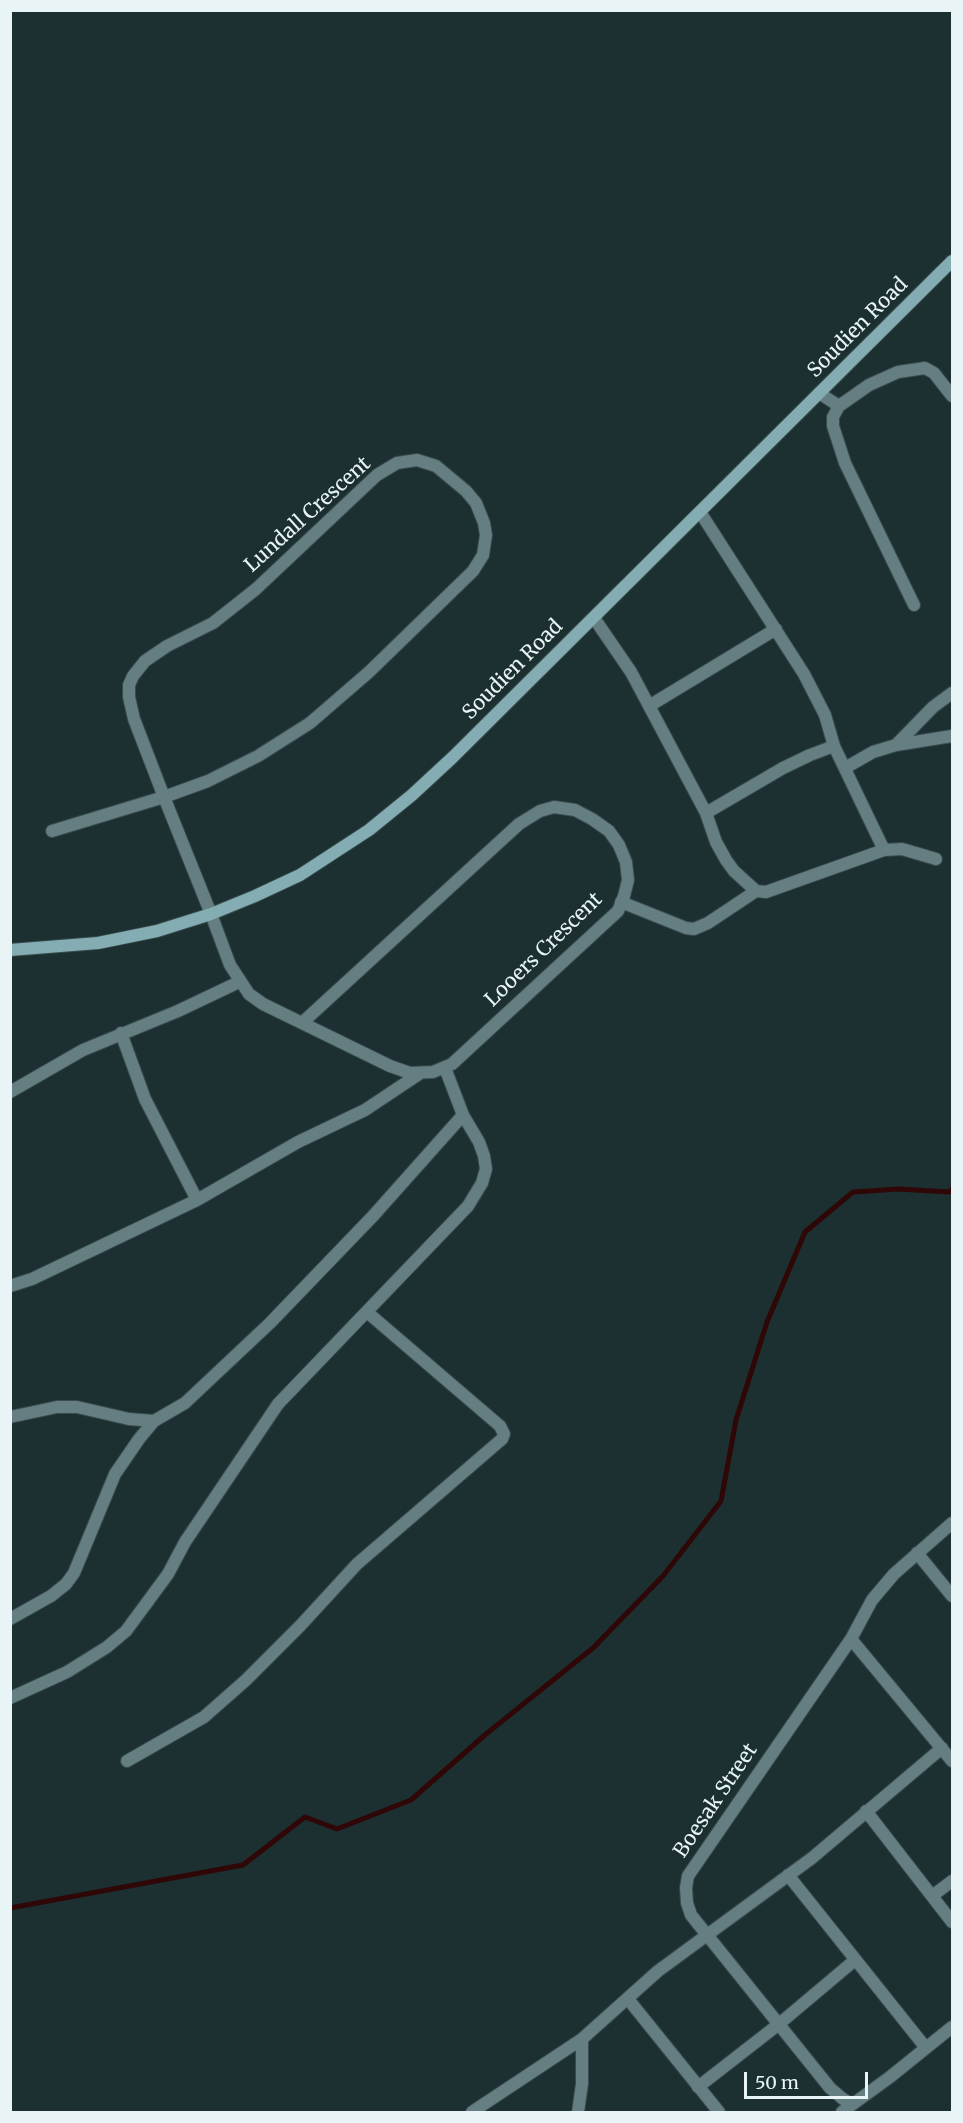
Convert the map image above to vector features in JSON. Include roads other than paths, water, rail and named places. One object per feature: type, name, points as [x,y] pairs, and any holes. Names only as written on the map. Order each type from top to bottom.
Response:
[{"type":"street","name":"Soudien Road","points":[[10,950],[98,943],[157,931],[211,914],[300,875],[369,830],[412,795],[594,618],[952,261]]},
{"type":"street","points":[[915,605],[844,463],[833,426],[833,417],[839,406],[869,385],[898,372],[915,368],[925,368],[934,373],[952,396]]},
{"type":"street","points":[[819,393],[839,406]]},
{"type":"street","name":"Lundall Crescent","points":[[164,797],[208,781],[258,756],[309,723],[369,672],[473,572],[483,555],[486,534],[476,503],[466,491],[436,466],[417,460],[398,462],[377,475],[256,589],[213,622],[167,646],[138,668],[129,685],[134,719],[164,797],[211,914]]},
{"type":"street","points":[[700,512],[804,674],[825,715],[834,746],[884,850]]},
{"type":"street","points":[[594,618],[631,672],[706,813],[716,842],[726,860],[734,872],[756,891],[766,892],[884,850],[902,849],[936,859]]},
{"type":"street","points":[[649,706],[776,629]]},
{"type":"street","points":[[896,745],[933,706],[952,693]]},
{"type":"street","points":[[845,768],[873,752],[896,745],[952,736]]},
{"type":"street","points":[[706,813],[783,768],[834,746]]},
{"type":"street","points":[[52,831],[164,797]]},
{"type":"street","name":"Looers Crescent","points":[[211,914],[230,965],[249,994],[264,1004],[390,1066],[419,1074],[433,1072],[452,1064],[618,910],[627,880],[626,862],[619,845],[609,831],[575,810],[554,807],[540,811],[519,824],[303,1022]]},
{"type":"street","points":[[621,902],[686,928],[694,929],[708,923],[756,891]]},
{"type":"street","points":[[10,1092],[82,1050],[178,1011],[239,982]]},
{"type":"street","points":[[121,1033],[145,1099],[197,1200]]},
{"type":"street","points":[[10,1698],[67,1672],[107,1647],[126,1631],[168,1574],[185,1542],[278,1404],[468,1206],[482,1183],[486,1169],[484,1156],[463,1115],[445,1068]]},
{"type":"street","points":[[10,1286],[32,1279],[197,1200],[298,1142],[365,1110],[419,1074]]},
{"type":"street","points":[[10,1619],[51,1596],[66,1584],[74,1573],[115,1474],[154,1421],[185,1402],[270,1323],[373,1216],[463,1115]]},
{"type":"street","points":[[127,1761],[204,1717],[273,1654],[357,1564],[502,1439],[504,1434],[500,1426],[367,1312]]},
{"type":"street","points":[[10,1417],[57,1407],[77,1407],[129,1419],[154,1421]]},
{"type":"street","name":"Boesak Street","points":[[952,1523],[894,1574],[872,1600],[851,1639],[688,1876],[687,1903],[691,1915],[706,1935],[830,2088],[843,2099],[847,2108],[952,2027]]},
{"type":"street","points":[[917,1553],[952,1596]]},
{"type":"street","points":[[851,1639],[952,1761]]},
{"type":"street","points":[[471,2112],[582,2039],[658,1971],[812,1858],[942,1749]]},
{"type":"street","points":[[866,1811],[952,1922]]},
{"type":"street","points":[[788,1875],[926,2048]]},
{"type":"street","points":[[932,1896],[952,1881]]},
{"type":"street","points":[[698,2087],[779,2024],[855,1960]]},
{"type":"street","points":[[628,1999],[719,2112]]},
{"type":"street","points":[[578,2112],[582,2084],[582,2039]]},
{"type":"waterway","points":[[10,1908],[243,1865],[305,1817],[337,1829],[411,1800],[486,1734],[593,1648],[663,1576],[721,1501],[736,1420],[767,1322],[805,1232],[853,1192],[899,1189],[949,1192],[952,1189]]}]
